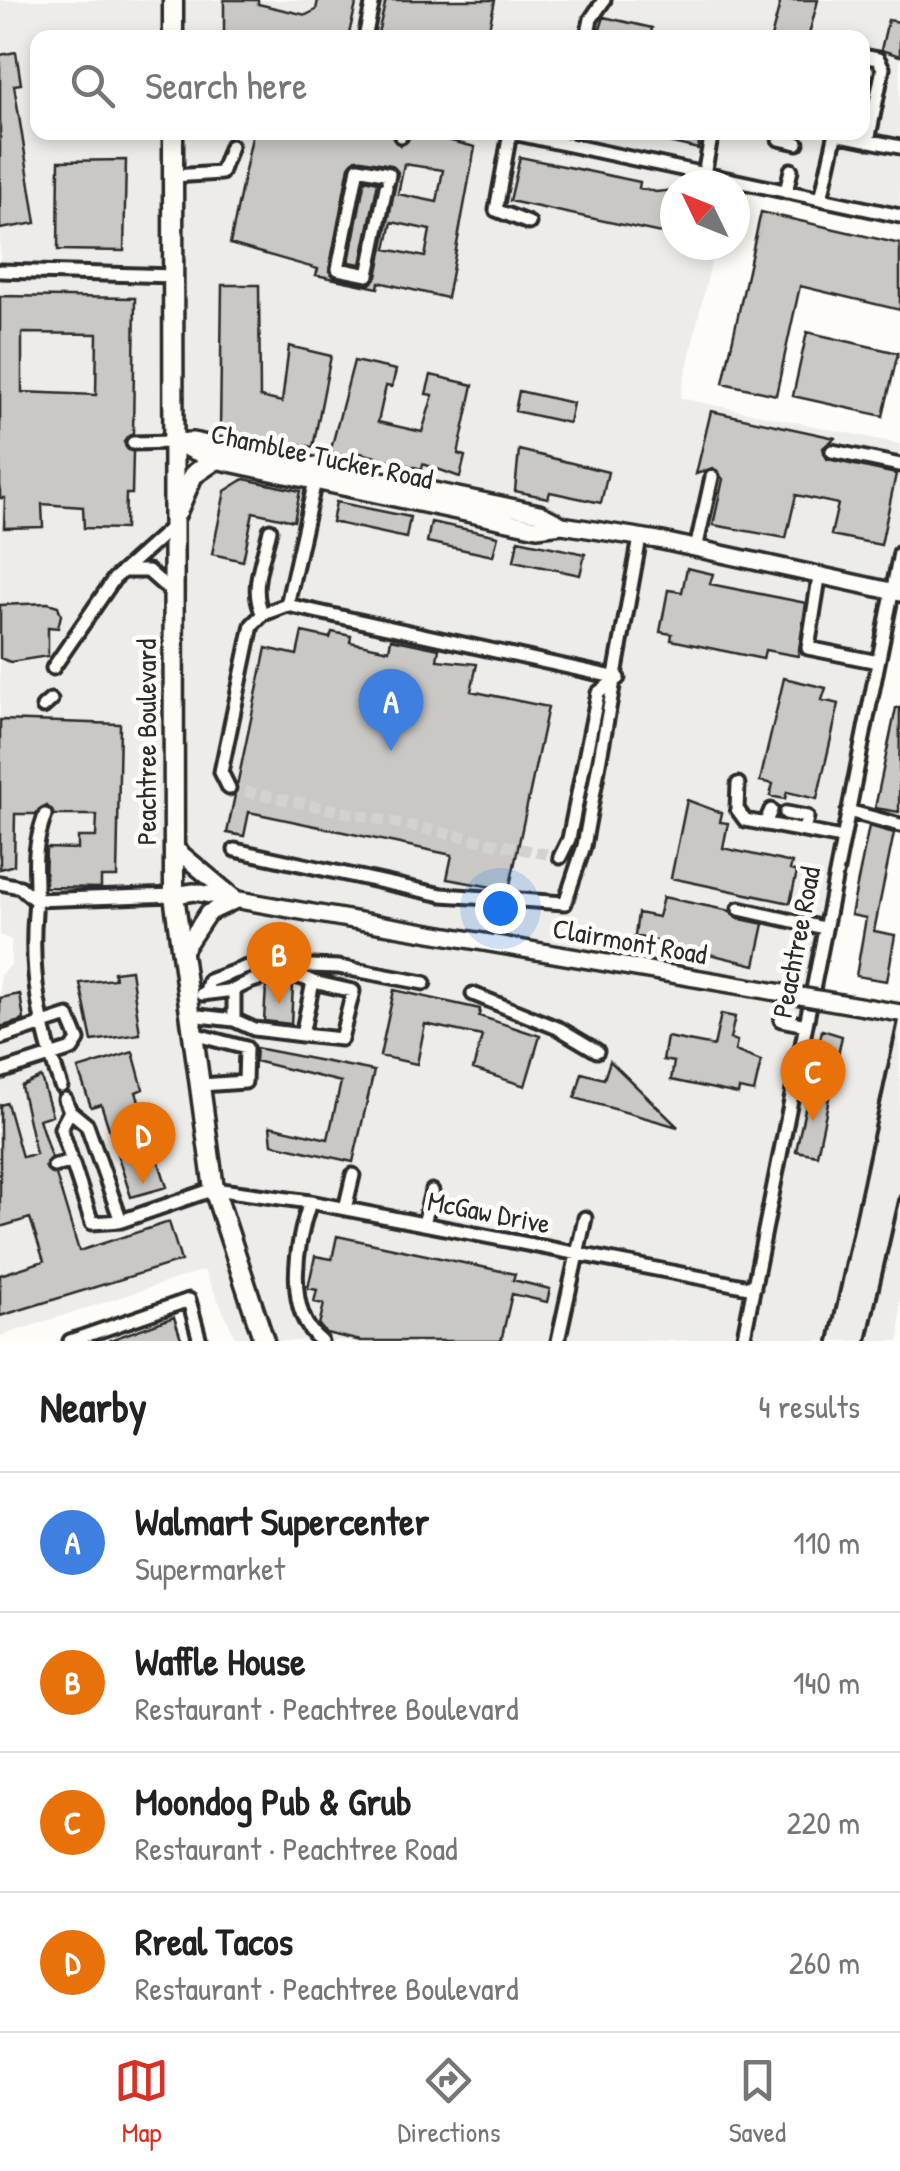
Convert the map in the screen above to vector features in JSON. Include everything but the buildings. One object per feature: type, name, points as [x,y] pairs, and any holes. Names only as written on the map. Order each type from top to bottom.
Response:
[{"type":"highway","points":[[172,30],[173,0]]},
{"type":"highway","name":"Peachtree Boulevard","points":[[173,140],[174,895],[194,1009],[214,1189],[264,1341]]},
{"type":"highway","points":[[172,526],[193,475],[215,460]]},
{"type":"main road","name":"Chamblee Tucker Road","points":[[172,442],[193,440],[539,512],[562,526]]},
{"type":"main road","name":"Chamblee Tucker Road","points":[[172,442],[215,460],[537,528],[562,526],[640,538],[896,593]]},
{"type":"main road","points":[[173,846],[238,900],[208,914],[182,952]]},
{"type":"main road","name":"Clairmont Road","points":[[174,895],[194,892],[900,1013]]},
{"type":"street","points":[[367,30],[373,0]]},
{"type":"street","points":[[589,30],[604,0]]},
{"type":"street","points":[[870,58],[878,59],[883,68],[870,130]]},
{"type":"street","points":[[508,140],[496,210],[530,223]]},
{"type":"street","points":[[574,140],[689,170]]},
{"type":"street","points":[[705,170],[711,140]]},
{"type":"street","points":[[821,199],[835,166],[836,140]]},
{"type":"street","points":[[868,140],[900,147]]},
{"type":"street","points":[[173,176],[221,173],[231,146]]},
{"type":"street","points":[[358,168],[390,174],[387,184],[368,275],[338,269],[358,168]]},
{"type":"street","points":[[786,192],[791,170]]},
{"type":"street","points":[[750,184],[900,216]]},
{"type":"street","points":[[0,271],[174,276]]},
{"type":"street","points":[[133,443],[172,442]]},
{"type":"street","points":[[832,451],[900,465]]},
{"type":"street","points":[[696,549],[712,477]]},
{"type":"street","points":[[287,605],[315,481]]},
{"type":"street","points":[[53,668],[124,571],[172,526]]},
{"type":"street","points":[[263,614],[256,602],[270,530]]},
{"type":"street","points":[[235,850],[442,894],[565,903],[584,846],[618,678],[640,538]]},
{"type":"street","name":"Peachtree Road","points":[[742,1341],[878,662],[896,593],[900,553]]},
{"type":"street","points":[[124,571],[148,571],[172,593]]},
{"type":"street","points":[[819,578],[808,648],[878,662]]},
{"type":"street","points":[[229,788],[220,772],[252,625],[263,614],[287,605],[618,678]]},
{"type":"street","points":[[560,856],[569,839],[598,693],[618,678]]},
{"type":"street","points":[[738,784],[737,809],[745,820],[842,838]]},
{"type":"street","points":[[764,824],[771,810]]},
{"type":"street","points":[[848,811],[900,821]]},
{"type":"street","points":[[786,813],[807,817],[804,831]]},
{"type":"street","points":[[46,814],[33,850],[32,972],[41,1023],[65,1099],[87,1125],[121,1221]]},
{"type":"street","points":[[0,883],[20,887],[35,900],[174,895]]},
{"type":"street","points":[[738,909],[824,928]]},
{"type":"street","points":[[194,1009],[209,980],[255,964],[339,967],[424,984]]},
{"type":"street","points":[[298,975],[354,991],[341,1039],[254,1029],[194,1009],[256,977],[298,975]]},
{"type":"street","points":[[302,1035],[314,982]]},
{"type":"street","points":[[234,990],[234,1020]]},
{"type":"street","points":[[472,994],[560,1029],[597,1051]]},
{"type":"street","points":[[194,1009],[246,1048],[245,1082],[200,1085]]},
{"type":"street","points":[[0,1038],[60,1017],[73,1020],[77,1046],[0,1072]]},
{"type":"street","points":[[781,1020],[806,1025]]},
{"type":"street","points":[[65,1099],[61,1128],[92,1222],[121,1221],[214,1189]]},
{"type":"street","points":[[54,1166],[70,1162]]},
{"type":"street","points":[[345,1209],[353,1175]]},
{"type":"street","name":"McGaw Drive","points":[[214,1189],[310,1202],[754,1288]]},
{"type":"street","points":[[424,1224],[432,1191]]},
{"type":"street","points":[[310,1202],[299,1235],[297,1284],[306,1322],[321,1341]]},
{"type":"street","points":[[558,1341],[585,1218]]},
{"type":"street","points":[[70,1341],[188,1300],[200,1341]]},
{"type":"shaded area","points":[[0,0],[900,0],[900,213],[750,176],[750,170],[660,170],[660,260],[712,260],[680,398],[900,444],[900,590],[816,995],[900,1000],[900,1341],[237,1341],[204,1270],[0,1336],[0,975],[11,965],[11,940],[0,935]]},
{"type":"tunnel","points":[[229,788],[560,857]]},
{"type":"railway","points":[[829,1341],[900,1011]]},
{"type":"railway","points":[[867,1341],[900,1196]]},
{"type":"place","name":"Walmart Supercenter","points":[[391,751]]},
{"type":"place","name":"Waffle House","points":[[279,1004]]},
{"type":"place","name":"Moondog Pub & Grub","points":[[813,1121]]},
{"type":"place","name":"Rreal Tacos","points":[[143,1184]]}]
